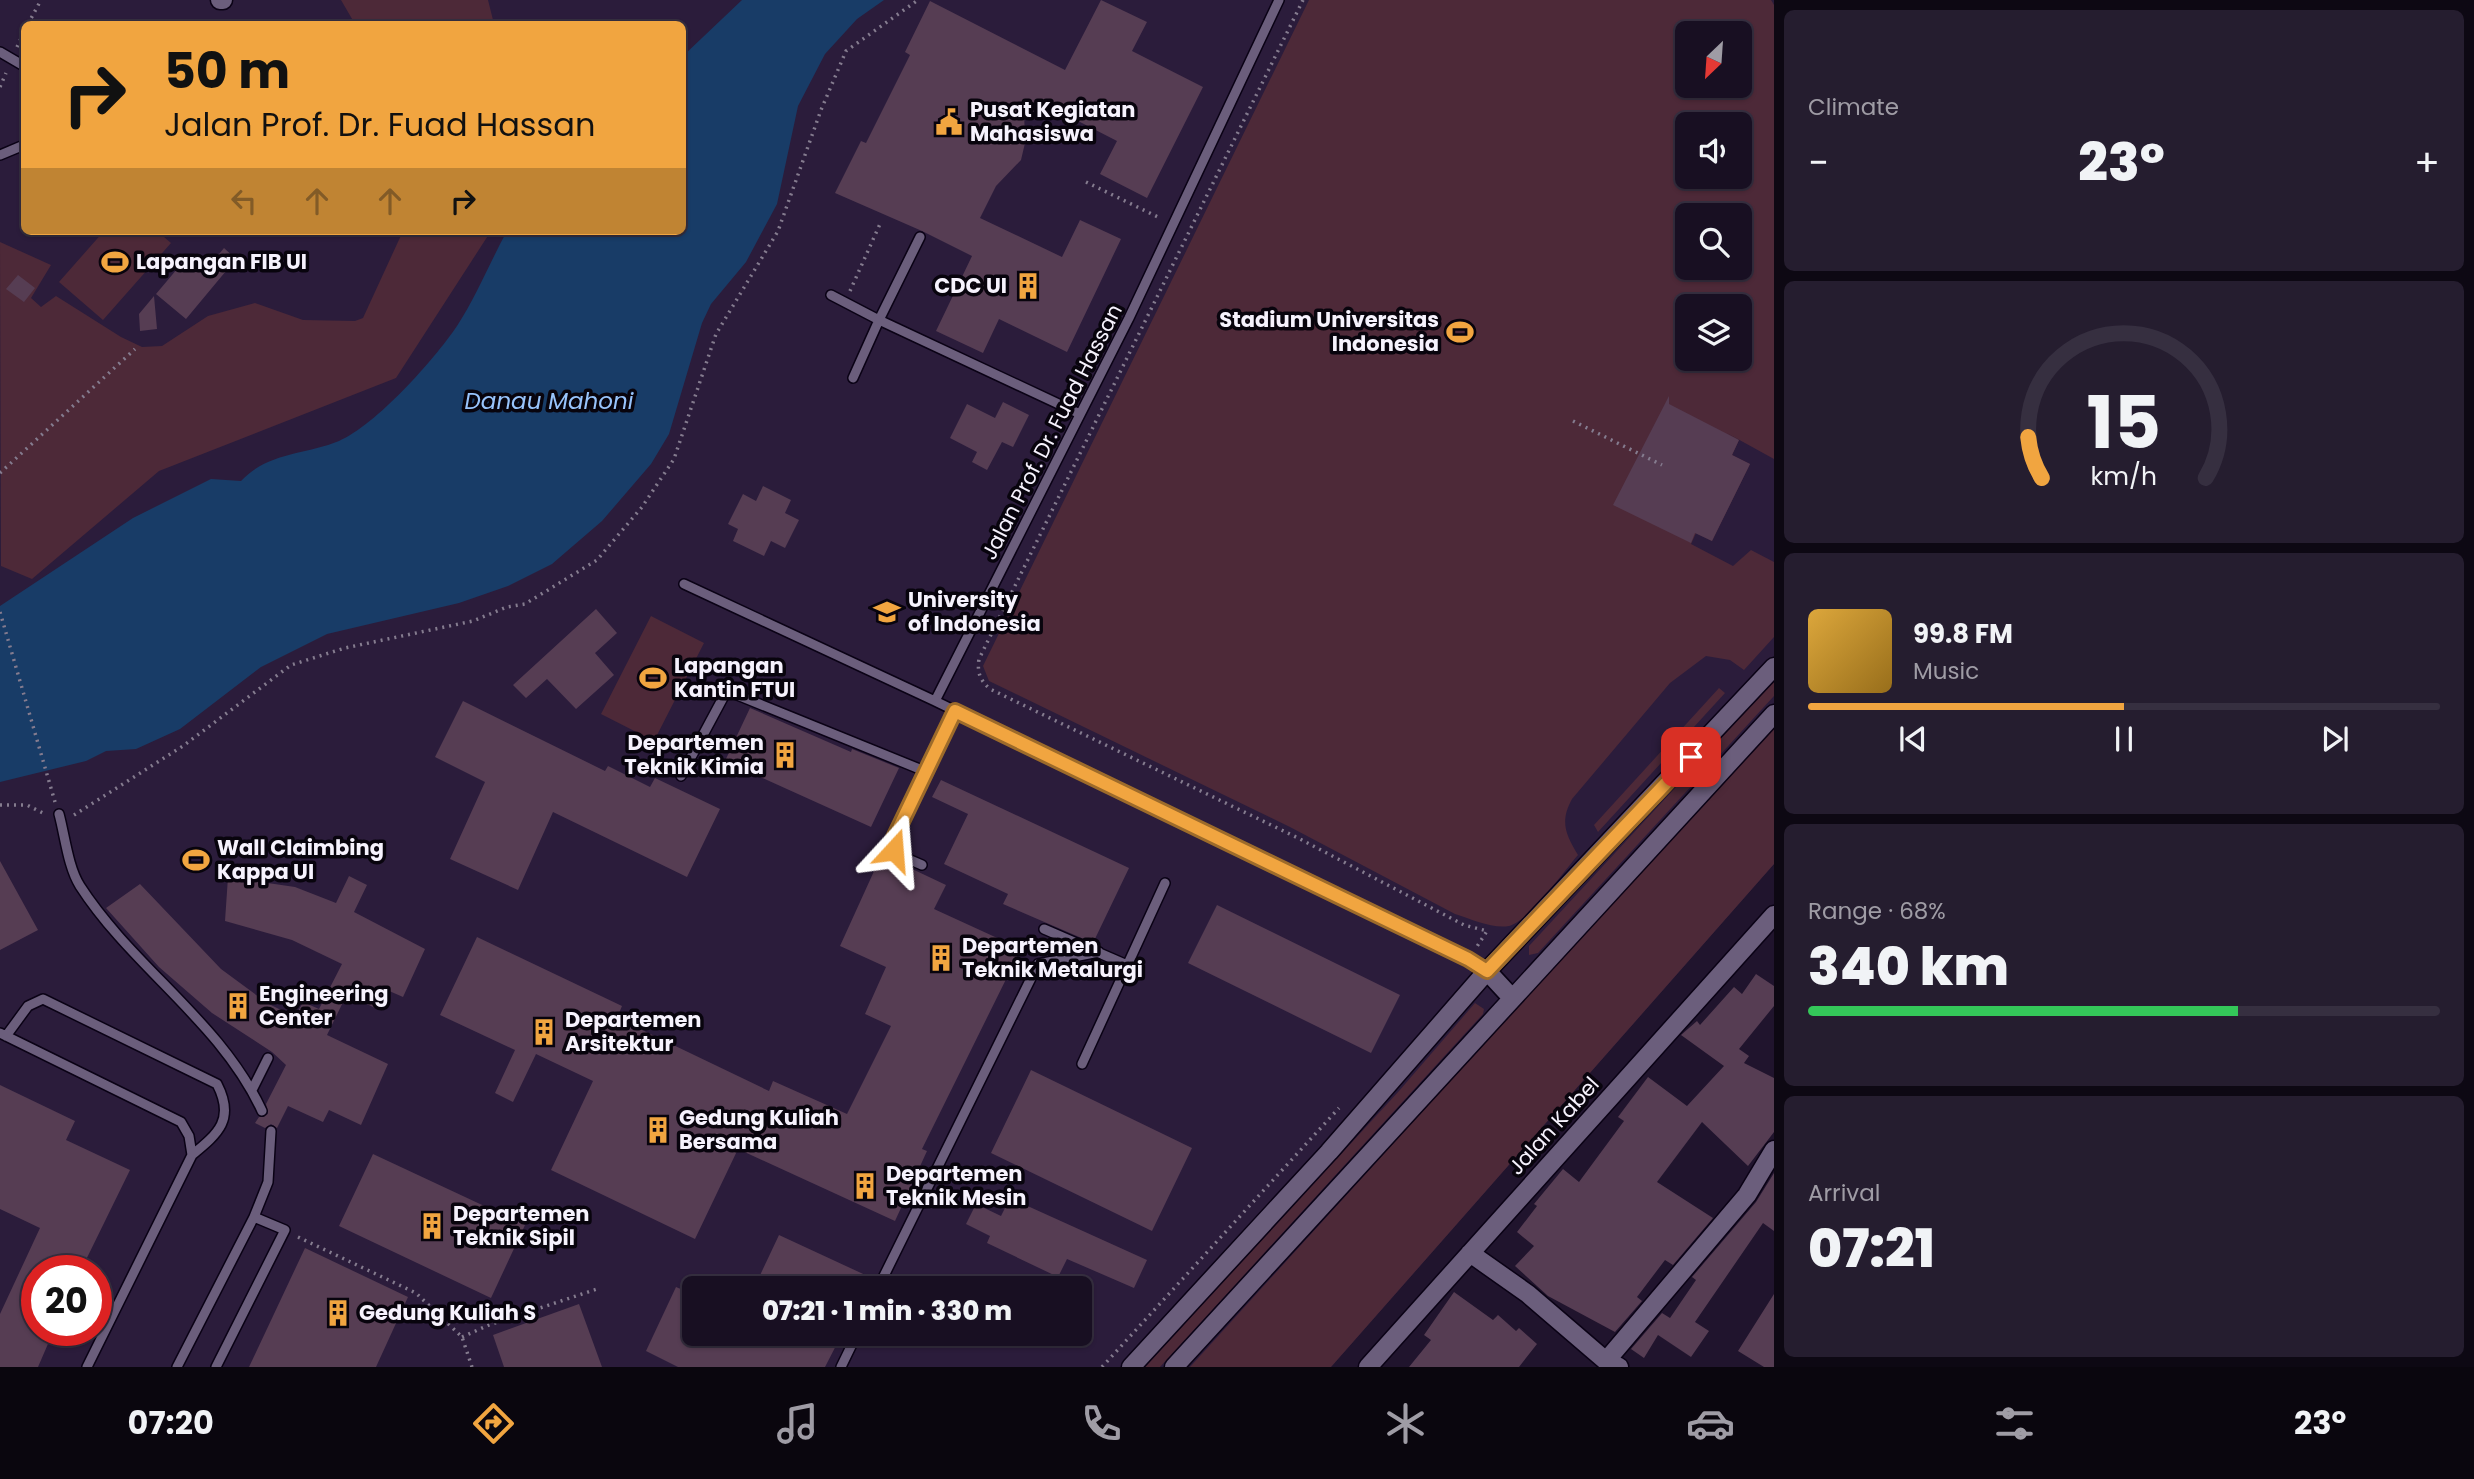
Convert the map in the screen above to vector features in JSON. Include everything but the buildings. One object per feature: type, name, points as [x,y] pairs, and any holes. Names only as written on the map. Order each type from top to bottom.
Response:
[{"type":"street","points":[[1131,1367],[1329,1152],[1487,971],[1774,667]]},
{"type":"street","points":[[1174,1367],[1774,714]]},
{"type":"street","name":"Jalan Kabel","points":[[1368,1367],[1774,915]]},
{"type":"street","points":[[1487,971],[1512,998]]},
{"type":"street","points":[[1470,1253],[1528,1294],[1613,1364],[1747,1195],[1774,1150]]},
{"type":"lane","name":"Jalan Prof. Dr. Fuad Hassan","points":[[935,701],[1175,225],[1279,0]]},
{"type":"lane","points":[[0,52],[21,64]]},
{"type":"lane","points":[[0,155],[21,146]]},
{"type":"lane","points":[[853,378],[920,237]]},
{"type":"lane","points":[[831,295],[1080,414]]},
{"type":"lane","points":[[684,584],[935,701],[1468,959],[1487,971]]},
{"type":"lane","points":[[681,776],[725,694],[730,692],[927,772]]},
{"type":"lane","points":[[922,865],[901,856],[893,846],[955,711]]},
{"type":"lane","points":[[60,817],[79,884],[135,957],[200,1021],[242,1071],[262,1111]]},
{"type":"lane","points":[[1082,1064],[1165,883]]},
{"type":"lane","points":[[1044,929],[1127,965]]},
{"type":"lane","points":[[884,1276],[1038,964],[1100,952]]},
{"type":"lane","points":[[87,1367],[192,1155],[214,1136],[225,1120],[226,1101],[217,1084],[43,999],[28,1006],[3,1034],[181,1122],[189,1136],[192,1155]]},
{"type":"lane","points":[[252,1090],[268,1058]]},
{"type":"lane","points":[[177,1367],[254,1217],[268,1181],[271,1131]]},
{"type":"lane","points":[[216,1367],[285,1230],[254,1217]]},
{"type":"lane","points":[[841,1367],[851,1346]]},
{"type":"path","points":[[30,21],[41,0]]},
{"type":"path","points":[[0,805],[27,805],[60,817],[83,811],[183,746],[291,666],[345,648],[473,621],[507,607],[525,604],[597,561],[642,507],[670,466],[716,334],[726,313],[778,231],[821,110],[846,51],[918,0]]},
{"type":"path","points":[[1303,0],[979,659],[977,669],[982,682],[990,689],[1298,838],[1464,925],[1488,931],[1468,959]]},
{"type":"path","points":[[1086,182],[1175,225]]},
{"type":"path","points":[[844,302],[880,224]]},
{"type":"path","points":[[0,473],[135,349]]},
{"type":"path","points":[[1573,421],[1662,465]]},
{"type":"path","points":[[0,612],[60,817]]},
{"type":"path","points":[[1102,1367],[1339,1108]]},
{"type":"path","points":[[285,1230],[416,1293],[461,1337],[472,1367]]},
{"type":"path","points":[[461,1337],[600,1287]]},
{"type":"shaded area","name":"University of Indonesia","points":[[0,0],[1774,0],[1774,864],[1331,1367],[0,1367]]},
{"type":"shaded area","points":[[341,0],[488,0],[493,21],[353,21]]},
{"type":"shaded area","points":[[1309,0],[1771,0],[1774,5],[1774,459],[1725,432],[1739,440],[1732,455],[1750,464],[1712,541],[1696,533],[1691,544],[1733,566],[1751,550],[1774,562],[1774,637],[1744,670],[1730,660],[1706,656],[1670,683],[1572,799],[1565,821],[1570,840],[1578,855],[1526,915],[1503,927],[1455,914],[1290,827],[989,681],[983,666]]},
{"type":"shaded area","name":"Lapangan FIB UI","points":[[100,235],[162,235],[171,243],[103,320],[59,282]]},
{"type":"shaded area","points":[[401,235],[488,235],[396,378],[159,471],[32,579],[1,566],[0,242],[51,265],[31,298],[41,307],[56,296],[121,337],[142,347],[162,346],[208,316],[255,303],[303,320],[355,321],[363,318]]},
{"type":"shaded area","name":"Lapangan Kantin FTUI","points":[[651,616],[704,643],[654,741],[601,714]]},
{"type":"shaded area","points":[[1774,681],[1774,696],[1538,953],[1529,955],[1529,946]]},
{"type":"shaded area","points":[[1719,688],[1725,693],[1598,832],[1594,825]]},
{"type":"shaded area","points":[[1774,725],[1774,864],[1331,1367],[1190,1367]]},
{"type":"shaded area","points":[[1475,1003],[1484,1009],[1483,1014],[1160,1367],[1145,1367],[1399,1091]]},
{"type":"water","name":"Danau Mahoni","points":[[742,0],[884,0],[857,19],[825,54],[798,106],[777,204],[746,262],[711,304],[702,323],[669,434],[651,464],[602,521],[552,564],[508,586],[459,603],[327,634],[261,667],[180,729],[136,749],[106,751],[86,761],[0,782],[0,606],[133,518],[211,479],[241,481],[263,464],[326,446],[354,433],[387,407],[434,356],[457,326],[505,235],[686,235],[686,53]]},
{"type":"place","name":"Pusat Kegiatan Mahasiswa","points":[[949,122]]},
{"type":"place","name":"Lapangan FIB UI","points":[[115,262]]},
{"type":"place","name":"CDC UI","points":[[1028,286]]},
{"type":"place","name":"Stadium Universitas Indonesia","points":[[1460,332]]},
{"type":"place","name":"University of Indonesia","points":[[887,612]]},
{"type":"place","name":"Lapangan Kantin FTUI","points":[[653,678]]},
{"type":"place","name":"Departemen Teknik Kimia","points":[[785,755]]},
{"type":"place","name":"Wall Claimbing Kappa UI","points":[[196,860]]},
{"type":"place","name":"Departemen Teknik Metalurgi","points":[[941,958]]},
{"type":"place","name":"Engineering Center","points":[[238,1006]]},
{"type":"place","name":"Departemen Arsitektur","points":[[544,1032]]},
{"type":"place","name":"Gedung Kuliah Bersama","points":[[658,1130]]},
{"type":"place","name":"Departemen Teknik Mesin","points":[[865,1186]]},
{"type":"place","name":"Departemen Teknik Sipil","points":[[432,1226]]},
{"type":"place","name":"Gedung Kuliah S","points":[[338,1313]]},
{"type":"route","points":[[894,850],[894,838],[955,711],[1468,959],[1487,971],[1691,757]]}]
